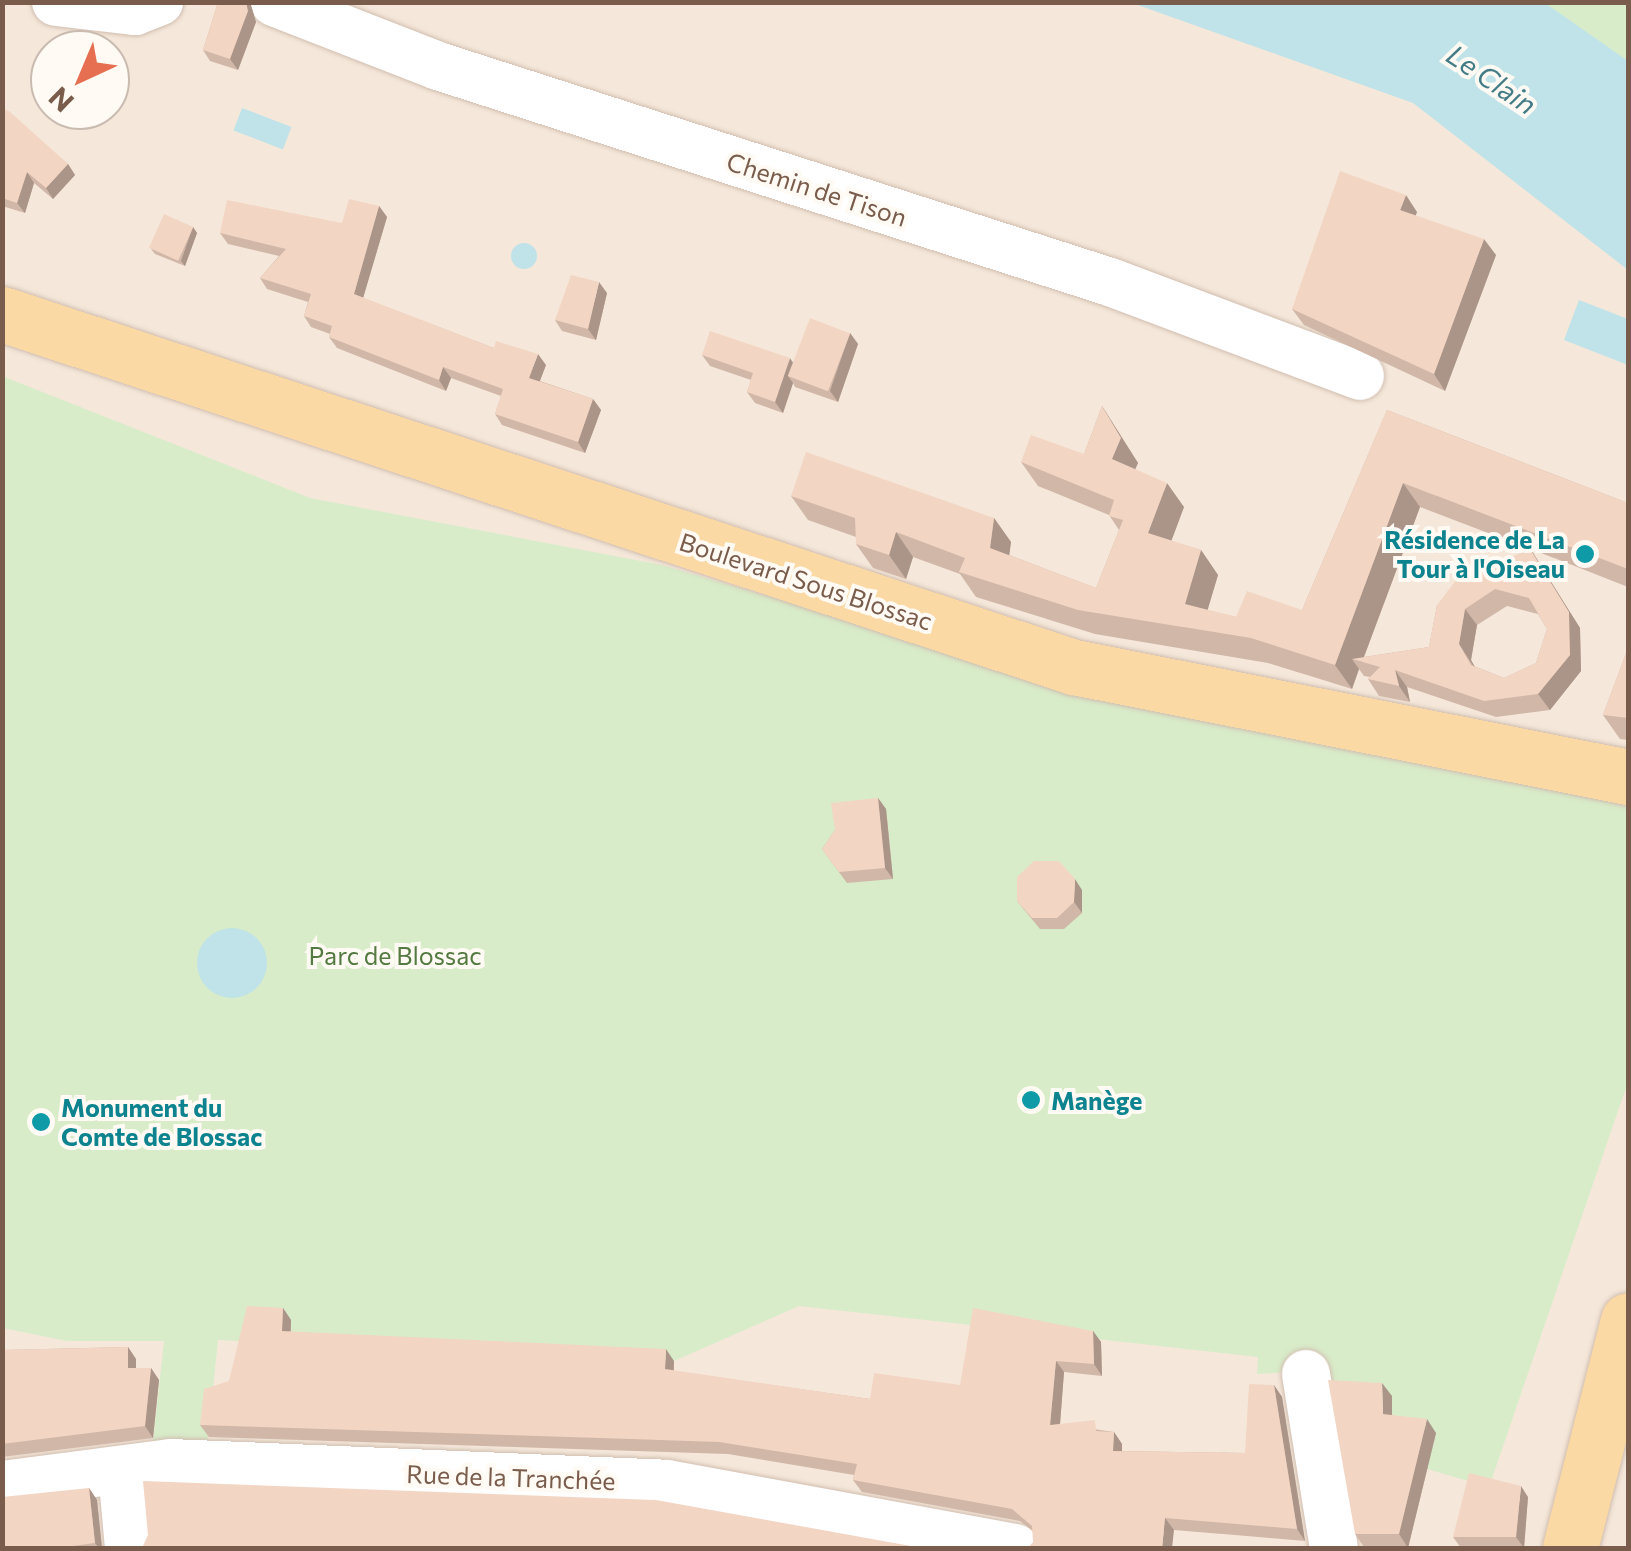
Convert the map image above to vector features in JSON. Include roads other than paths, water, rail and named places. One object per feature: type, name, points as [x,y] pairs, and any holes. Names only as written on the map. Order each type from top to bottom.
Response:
[{"type":"main road","name":"Boulevard Sous Blossac","points":[[2,314],[1074,667],[1628,778]]},
{"type":"main road","points":[[1570,1548],[1590,1443],[1628,1320]]},
{"type":"main road","points":[[1590,1443],[1607,1548]]},
{"type":"street","points":[[56,2],[135,11],[160,2]]},
{"type":"street","name":"Chemin de Tison","points":[[274,2],[438,66],[1110,282],[1360,376]]},
{"type":"street","points":[[1306,1374],[1334,1548]]},
{"type":"street","name":"Rue de la Tranchée","points":[[2,1485],[172,1463],[667,1484],[1015,1548]]},
{"type":"street","points":[[122,1471],[129,1548]]},
{"type":"water","name":"Le Clain","points":[[1132,3],[1545,3],[1628,61],[1628,270],[1413,103]]},
{"type":"water","points":[[242,108],[291,127],[283,149],[233,130]]},
{"type":"water","points":[[524,243],[533,247],[537,256],[533,265],[524,269],[515,265],[511,256],[515,247]]},
{"type":"water","points":[[1579,300],[1628,319],[1628,365],[1564,340]]},
{"type":"water","points":[[232,928],[246,930],[257,938],[265,949],[265,977],[257,988],[246,996],[232,998],[218,996],[207,988],[199,977],[197,963],[199,949],[207,938],[218,930]]},
{"type":"place","name":"Résidence de La Tour à l'Oiseau","points":[[1585,554]]},
{"type":"place","name":"Manège","points":[[1031,1100]]},
{"type":"place","name":"Monument du Comte de Blossac","points":[[41,1122]]},
{"type":"park label","name":"Parc de Blossac","points":[[395,955]]}]
